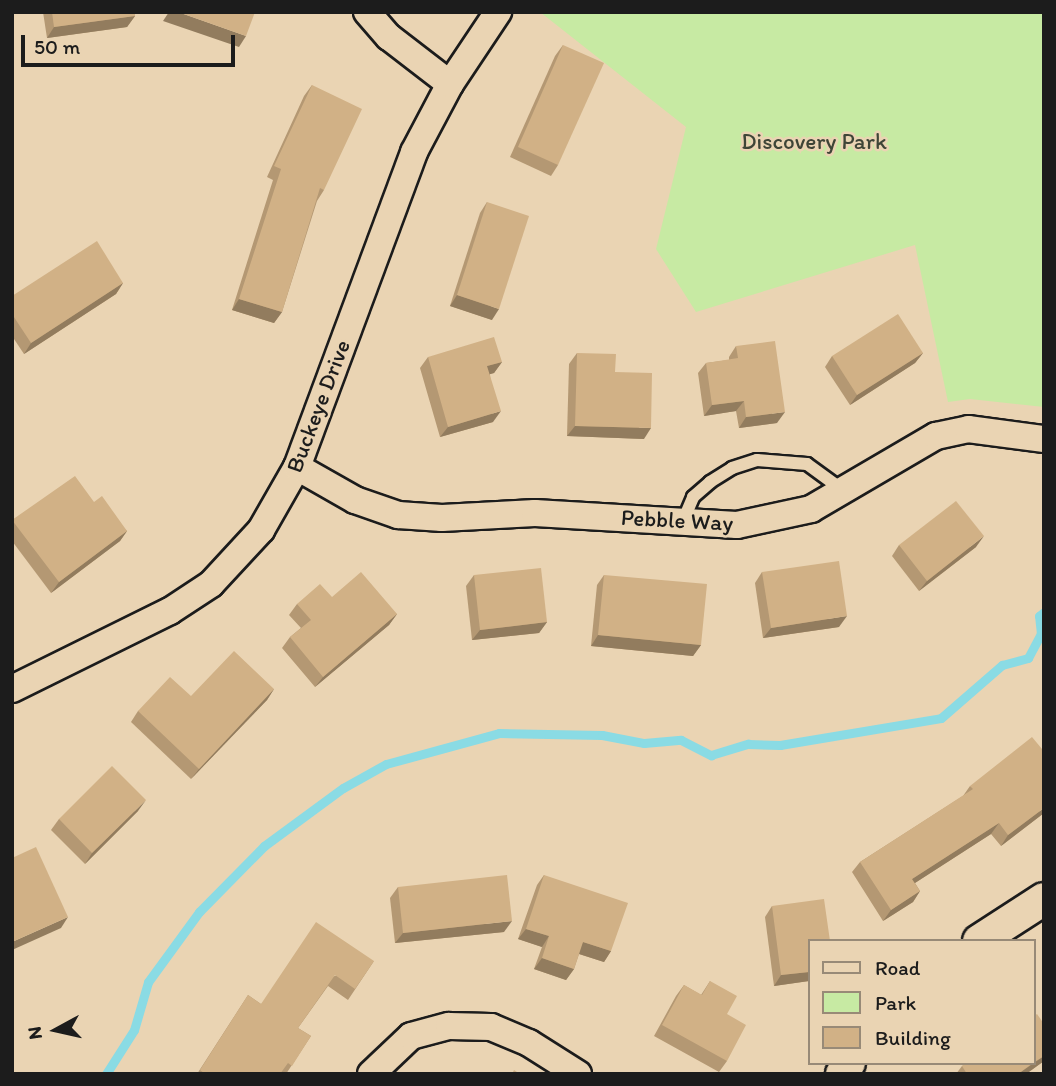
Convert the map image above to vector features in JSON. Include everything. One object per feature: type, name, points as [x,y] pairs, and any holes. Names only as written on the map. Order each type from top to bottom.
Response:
[{"type":"street","points":[[367,12],[388,37],[450,84]]},
{"type":"street","name":"Buckeye Drive","points":[[12,689],[170,611],[211,584],[261,530],[297,467],[414,152],[450,84],[498,12]]},
{"type":"street","name":"Pebble Way","points":[[297,467],[355,500],[398,515],[442,518],[535,513],[737,525],[777,519],[811,509],[936,436],[968,429],[1044,439]]},
{"type":"street","points":[[982,939],[1044,899]]},
{"type":"street","points":[[371,1074],[411,1036],[449,1026],[491,1027],[529,1043],[578,1074]]},
{"type":"lane","points":[[683,522],[693,497],[710,482],[732,468],[757,460],[807,464],[844,491]]},
{"type":"green space","name":"Discovery Park","points":[[540,12],[1044,12],[1044,407],[970,399],[948,402],[915,245],[696,312],[656,249],[686,127]]},
{"type":"building","points":[[52,12],[134,12],[135,16],[54,27]]},
{"type":"building","points":[[178,12],[255,12],[246,36]]},
{"type":"building","points":[[563,45],[604,63],[558,165],[518,147]]},
{"type":"building","points":[[312,85],[362,109],[324,190],[320,188],[282,312],[239,299],[281,169],[274,166]]},
{"type":"building","points":[[487,202],[529,216],[499,309],[457,295]]},
{"type":"building","points":[[97,241],[123,283],[31,343],[12,314],[12,296]]},
{"type":"building","points":[[898,314],[923,353],[857,395],[832,356]]},
{"type":"building","points":[[494,337],[502,362],[487,366],[501,411],[448,427],[428,357]]},
{"type":"building","points":[[775,341],[785,412],[746,417],[744,401],[712,405],[706,363],[738,358],[736,346]]},
{"type":"building","points":[[577,353],[616,354],[615,372],[652,373],[651,428],[575,426]]},
{"type":"building","points":[[75,476],[94,502],[102,496],[127,531],[59,582],[12,520]]},
{"type":"building","points":[[956,501],[984,536],[927,581],[899,545]]},
{"type":"building","points":[[839,561],[847,616],[771,628],[762,572]]},
{"type":"building","points":[[541,568],[547,622],[480,630],[474,575]]},
{"type":"building","points":[[361,572],[397,614],[323,677],[290,637],[311,620],[297,604],[320,584],[332,597]]},
{"type":"building","points":[[604,575],[707,584],[701,645],[598,635]]},
{"type":"building","points":[[234,651],[274,689],[199,769],[138,711],[170,677],[191,696]]},
{"type":"building","points":[[1032,737],[1042,749],[1044,747],[1044,808],[1008,835],[999,823],[912,879],[920,891],[891,910],[860,862],[973,789],[970,786]]},
{"type":"building","points":[[112,766],[146,800],[92,853],[59,819]]},
{"type":"building","points":[[36,847],[68,917],[12,942],[12,858]]},
{"type":"building","points":[[507,875],[512,921],[403,933],[398,887]]},
{"type":"building","points":[[544,875],[628,903],[611,951],[583,942],[574,969],[542,958],[549,936],[526,929]]},
{"type":"building","points":[[824,899],[830,939],[808,939],[808,972],[781,975],[772,906]]},
{"type":"building","points":[[316,922],[374,961],[355,989],[335,975],[298,1028],[311,1036],[292,1066],[288,1063],[280,1074],[205,1074],[200,1070],[248,995],[261,1004]]},
{"type":"building","points":[[710,981],[737,996],[727,1014],[746,1025],[727,1061],[662,1025],[684,985],[702,995]]},
{"type":"building","points":[[1037,1014],[1044,1024],[1044,1056],[1035,1062]]},
{"type":"building","points":[[1030,1065],[1018,1074],[967,1074],[962,1066]]},
{"type":"waterway","points":[[106,1074],[134,1030],[148,982],[199,912],[264,846],[343,788],[386,764],[499,733],[602,735],[644,743],[681,740],[711,755],[748,744],[780,745],[941,718],[1002,665],[1028,658],[1041,634],[1039,616],[1044,612]]}]
